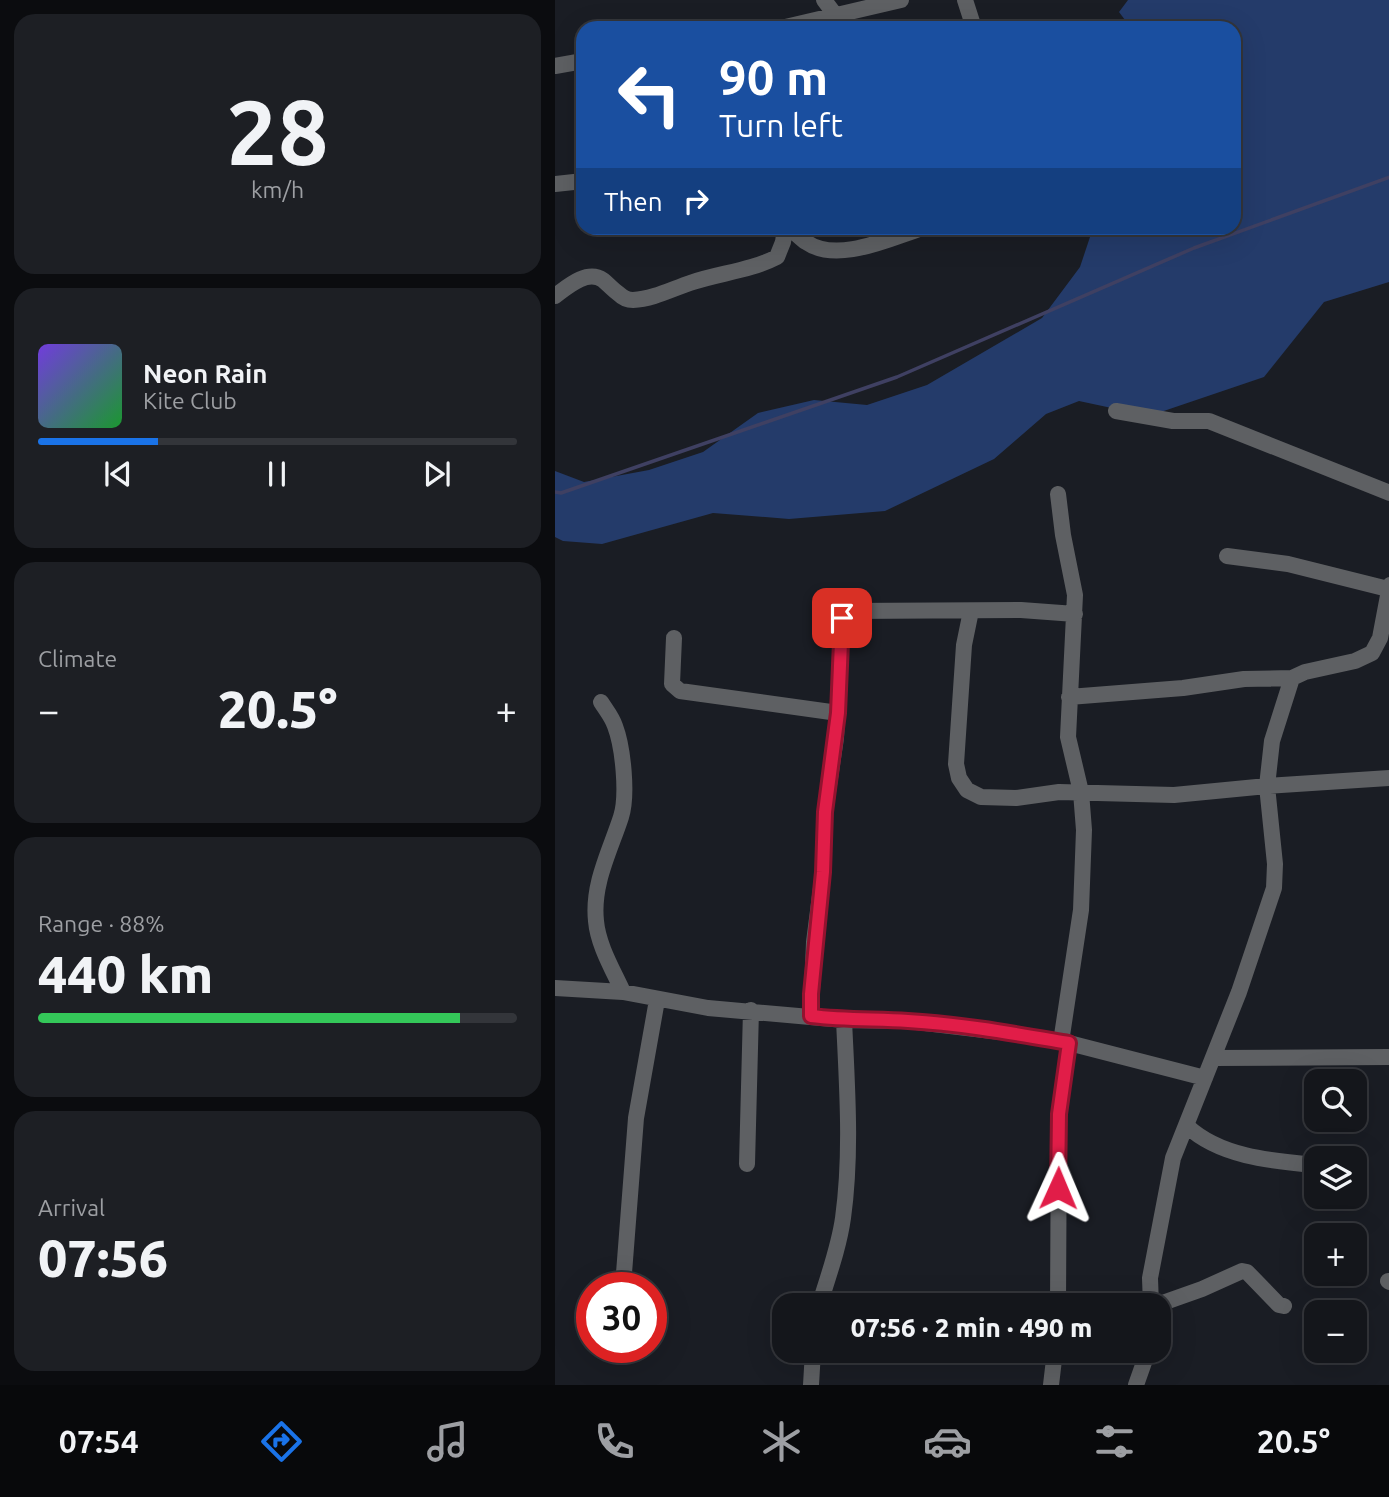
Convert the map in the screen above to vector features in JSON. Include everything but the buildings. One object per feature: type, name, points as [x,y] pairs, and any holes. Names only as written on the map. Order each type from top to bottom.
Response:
[{"type":"street","points":[[824,0],[838,21]]},
{"type":"street","points":[[842,21],[901,0]]},
{"type":"street","points":[[965,0],[972,21]]},
{"type":"street","points":[[555,66],[576,62]]},
{"type":"street","points":[[555,184],[576,182]]},
{"type":"street","points":[[555,296],[575,281],[588,277],[601,278],[620,295],[634,300],[763,264],[777,257],[785,235]]},
{"type":"street","points":[[796,235],[816,247],[853,251],[901,235]]},
{"type":"street","points":[[1116,411],[1173,421],[1209,421],[1389,493]]},
{"type":"street","points":[[1058,494],[1075,596],[1068,737],[1081,792],[1084,830],[1081,910],[1059,1114],[1058,1293]]},
{"type":"street","points":[[1069,697],[1183,688],[1244,679],[1292,678],[1305,672],[1355,661],[1372,653],[1380,638],[1389,587],[1288,564],[1227,556]]},
{"type":"street","points":[[811,1016],[823,872],[825,812],[838,713],[842,618],[845,612],[1021,610],[1075,614]]},
{"type":"street","points":[[971,611],[964,645],[955,751],[959,778],[967,790],[981,797],[1016,797],[1058,792],[1174,796],[1267,786],[1389,778]]},
{"type":"street","points":[[674,638],[672,684],[680,691],[838,713]]},
{"type":"street","points":[[1151,1293],[1150,1278],[1173,1158],[1239,992],[1274,888],[1275,864],[1267,786],[1272,741],[1292,678]]},
{"type":"street","points":[[601,702],[614,723],[621,743],[624,800],[605,855],[596,899],[596,923],[623,992]]},
{"type":"street","points":[[555,988],[623,992],[708,1008],[844,1020],[908,1021],[1009,1032],[1065,1042],[1205,1078]]},
{"type":"street","points":[[624,1272],[636,1118],[657,1000]]},
{"type":"street","points":[[747,1164],[751,1010]]},
{"type":"street","points":[[823,1293],[843,1221],[848,1180],[844,1020]]},
{"type":"street","points":[[1213,1058],[1389,1056]]},
{"type":"street","points":[[1187,1126],[1202,1140],[1226,1150],[1304,1163]]},
{"type":"street","points":[[1171,1300],[1242,1271],[1247,1272],[1279,1305],[1284,1306]]},
{"type":"street","points":[[811,1385],[812,1363]]},
{"type":"street","points":[[1051,1385],[1054,1363]]},
{"type":"street","points":[[1136,1385],[1144,1363]]},
{"type":"shaded area","points":[[1128,0],[1389,0],[1389,282],[1324,302],[1264,377],[1149,416],[1079,401],[1046,414],[994,459],[885,511],[789,519],[713,513],[602,544],[563,541],[555,537],[555,471],[584,482],[649,470],[703,452],[758,413],[814,400],[867,405],[927,385],[1042,318],[1080,267],[1091,235],[1241,235],[1241,21],[1126,21],[1119,12]]},
{"type":"waterway","points":[[1241,231],[1390,177]]},
{"type":"waterway","points":[[555,492],[561,493],[897,377],[1194,248],[1230,235]]},
{"type":"route","points":[[842,618],[838,713],[825,812],[823,872],[814,942],[811,1016],[844,1020],[908,1021],[1009,1032],[1069,1043],[1059,1114],[1058,1188]]}]
